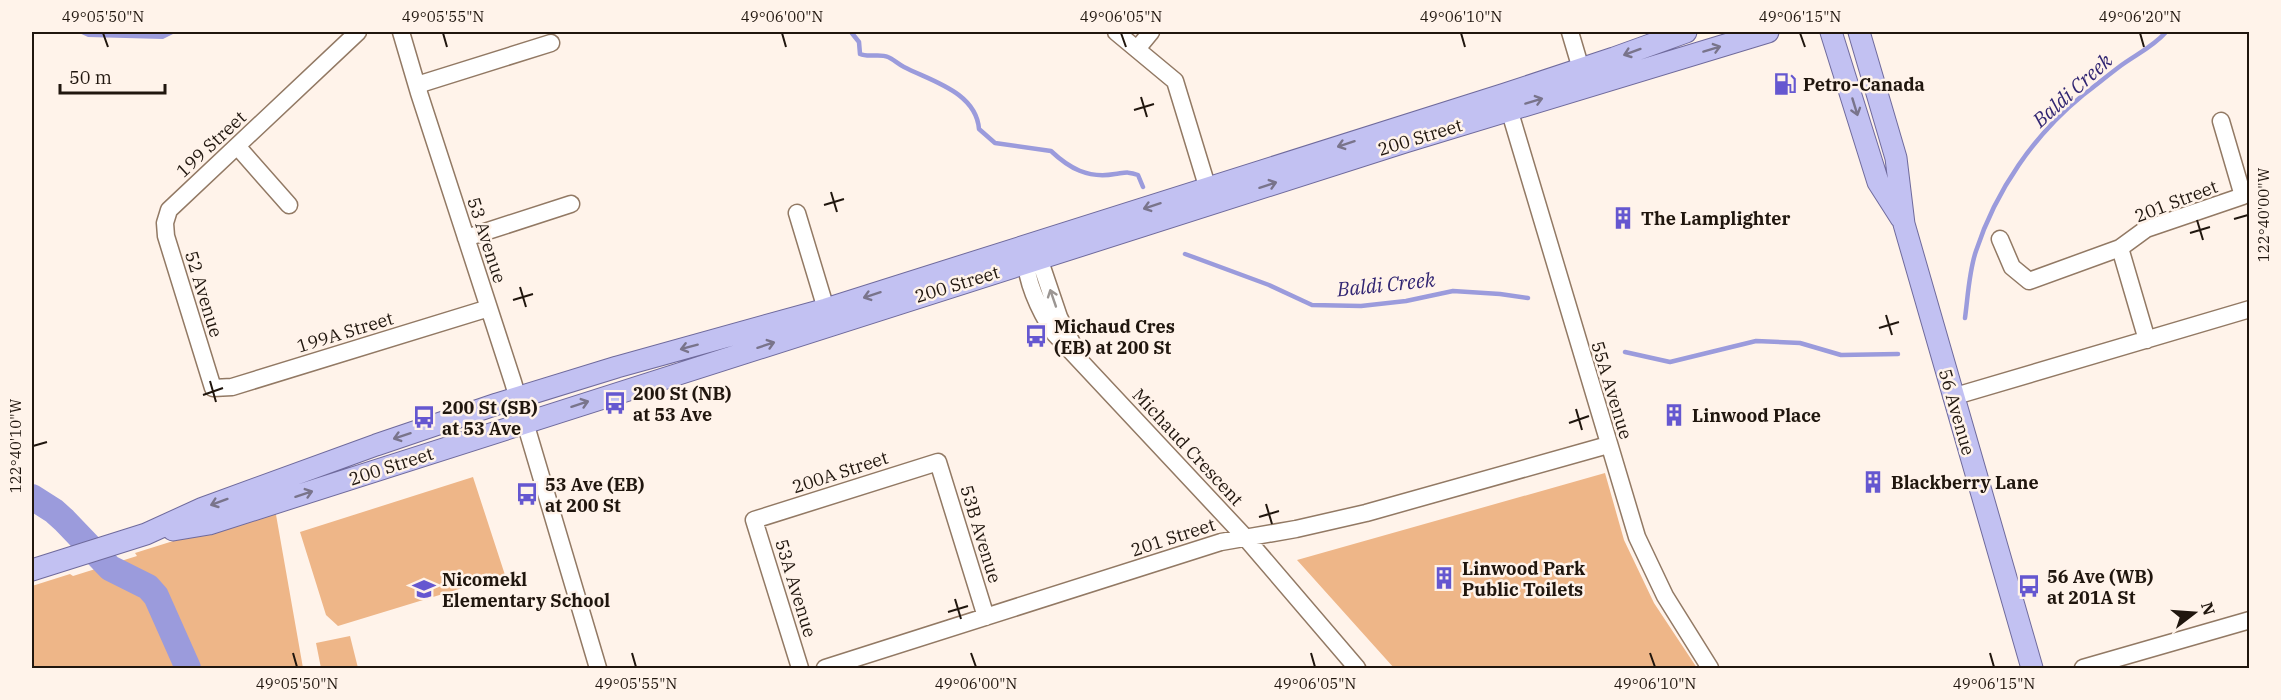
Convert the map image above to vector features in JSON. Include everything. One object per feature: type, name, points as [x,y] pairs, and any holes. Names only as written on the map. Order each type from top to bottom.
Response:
[{"type":"main road","name":"200 Street","points":[[136,537],[209,524],[524,422],[828,317],[1031,255],[1210,195],[1686,32]]},
{"type":"main road","name":"200 Street","points":[[1210,195],[1768,32]]},
{"type":"main road","name":"56 Avenue","points":[[1832,32],[1878,182],[1904,224]]},
{"type":"main road","name":"56 Avenue","points":[[1859,32],[1896,158],[1904,224],[2032,669]]},
{"type":"main road","name":"200 Street","points":[[32,570],[136,537],[203,508],[517,398],[617,367],[828,317]]},
{"type":"street","name":"199 Street","points":[[169,210],[358,32]]},
{"type":"street","name":"53 Avenue","points":[[401,32],[517,398],[598,669]]},
{"type":"street","points":[[1116,32],[1175,81],[1210,195]]},
{"type":"street","points":[[1137,49],[1151,32]]},
{"type":"street","points":[[1570,32],[1581,69]]},
{"type":"street","points":[[417,85],[551,43]]},
{"type":"street","name":"55A Avenue","points":[[1509,109],[1637,537],[1665,596],[1710,669]]},
{"type":"street","name":"201 Street","points":[[2000,239],[2012,267],[2029,281],[2120,248],[2146,229],[2243,196],[2221,121]]},
{"type":"street","points":[[237,146],[289,205]]},
{"type":"street","points":[[466,238],[571,204]]},
{"type":"street","name":"52 Avenue","points":[[169,210],[165,223],[166,236],[213,388]]},
{"type":"street","points":[[797,213],[828,317]]},
{"type":"street","points":[[2120,248],[2147,340]]},
{"type":"street","name":"Michaud Crescent","points":[[1031,255],[1041,312],[1054,333],[1244,536],[1357,669]]},
{"type":"street","name":"199A Street","points":[[213,388],[232,387],[489,308]]},
{"type":"street","points":[[1952,397],[2250,309]]},
{"type":"street","name":"201 Street","points":[[825,669],[1221,542],[1244,536],[1296,529],[1366,513],[1608,445]]},
{"type":"street","name":"200A Street","points":[[754,520],[938,462]]},
{"type":"street","name":"53B Avenue","points":[[938,462],[986,617]]},
{"type":"street","name":"53A Avenue","points":[[754,520],[800,669]]},
{"type":"street","points":[[2084,669],[2250,620]]},
{"type":"shaded area","points":[[1605,473],[1624,540],[1654,603],[1697,668],[1394,668],[1297,560]]},
{"type":"shaded area","points":[[473,477],[505,575],[338,626],[326,615],[300,532]]},
{"type":"shaded area","points":[[275,509],[303,668],[32,668],[32,586],[137,556],[135,553]]},
{"type":"shaded area","points":[[350,636],[358,668],[321,668],[316,643]]},
{"type":"water","points":[[77,32],[177,32],[163,39],[88,37]]},
{"type":"waterway","name":"Baldi Creek","points":[[851,32],[859,42],[860,54],[888,57],[961,97],[976,116],[979,129],[995,143],[1051,151],[1072,167],[1096,175],[1135,174],[1138,175],[1143,187]]},
{"type":"waterway","name":"Baldi Creek","points":[[1965,318],[1970,275],[1984,228],[2019,165],[2048,128],[2065,111],[2114,70],[2166,32]]},
{"type":"waterway","name":"Baldi Creek","points":[[1185,254],[1269,285],[1312,305],[1361,306],[1406,301],[1453,291],[1528,298]]},
{"type":"waterway","name":"Baldi Creek","points":[[1625,352],[1670,362],[1756,341],[1800,343],[1841,355],[1898,354]]},
{"type":"waterway","points":[[32,497],[64,520],[110,568],[148,587],[156,596],[188,668]]},
{"type":"place","name":"Petro-Canada","points":[[1785,84]]},
{"type":"place","name":"The Lamplighter","points":[[1623,218]]},
{"type":"place","name":"Michaud Cres (EB) at 200 St","points":[[1036,336]]},
{"type":"place","name":"200 St (NB) at 53 Ave","points":[[615,403]]},
{"type":"place","name":"Linwood Place","points":[[1674,415]]},
{"type":"place","name":"200 St (SB) at 53 Ave","points":[[424,417]]},
{"type":"place","name":"Blackberry Lane","points":[[1873,482]]},
{"type":"place","name":"53 Ave (EB) at 200 St","points":[[527,494]]},
{"type":"place","name":"Linwood Park Public Toilets","points":[[1444,578]]},
{"type":"place","name":"56 Ave (WB) at 201A St","points":[[2029,586]]},
{"type":"place","name":"Nicomekl Elementary School","points":[[424,589]]}]
